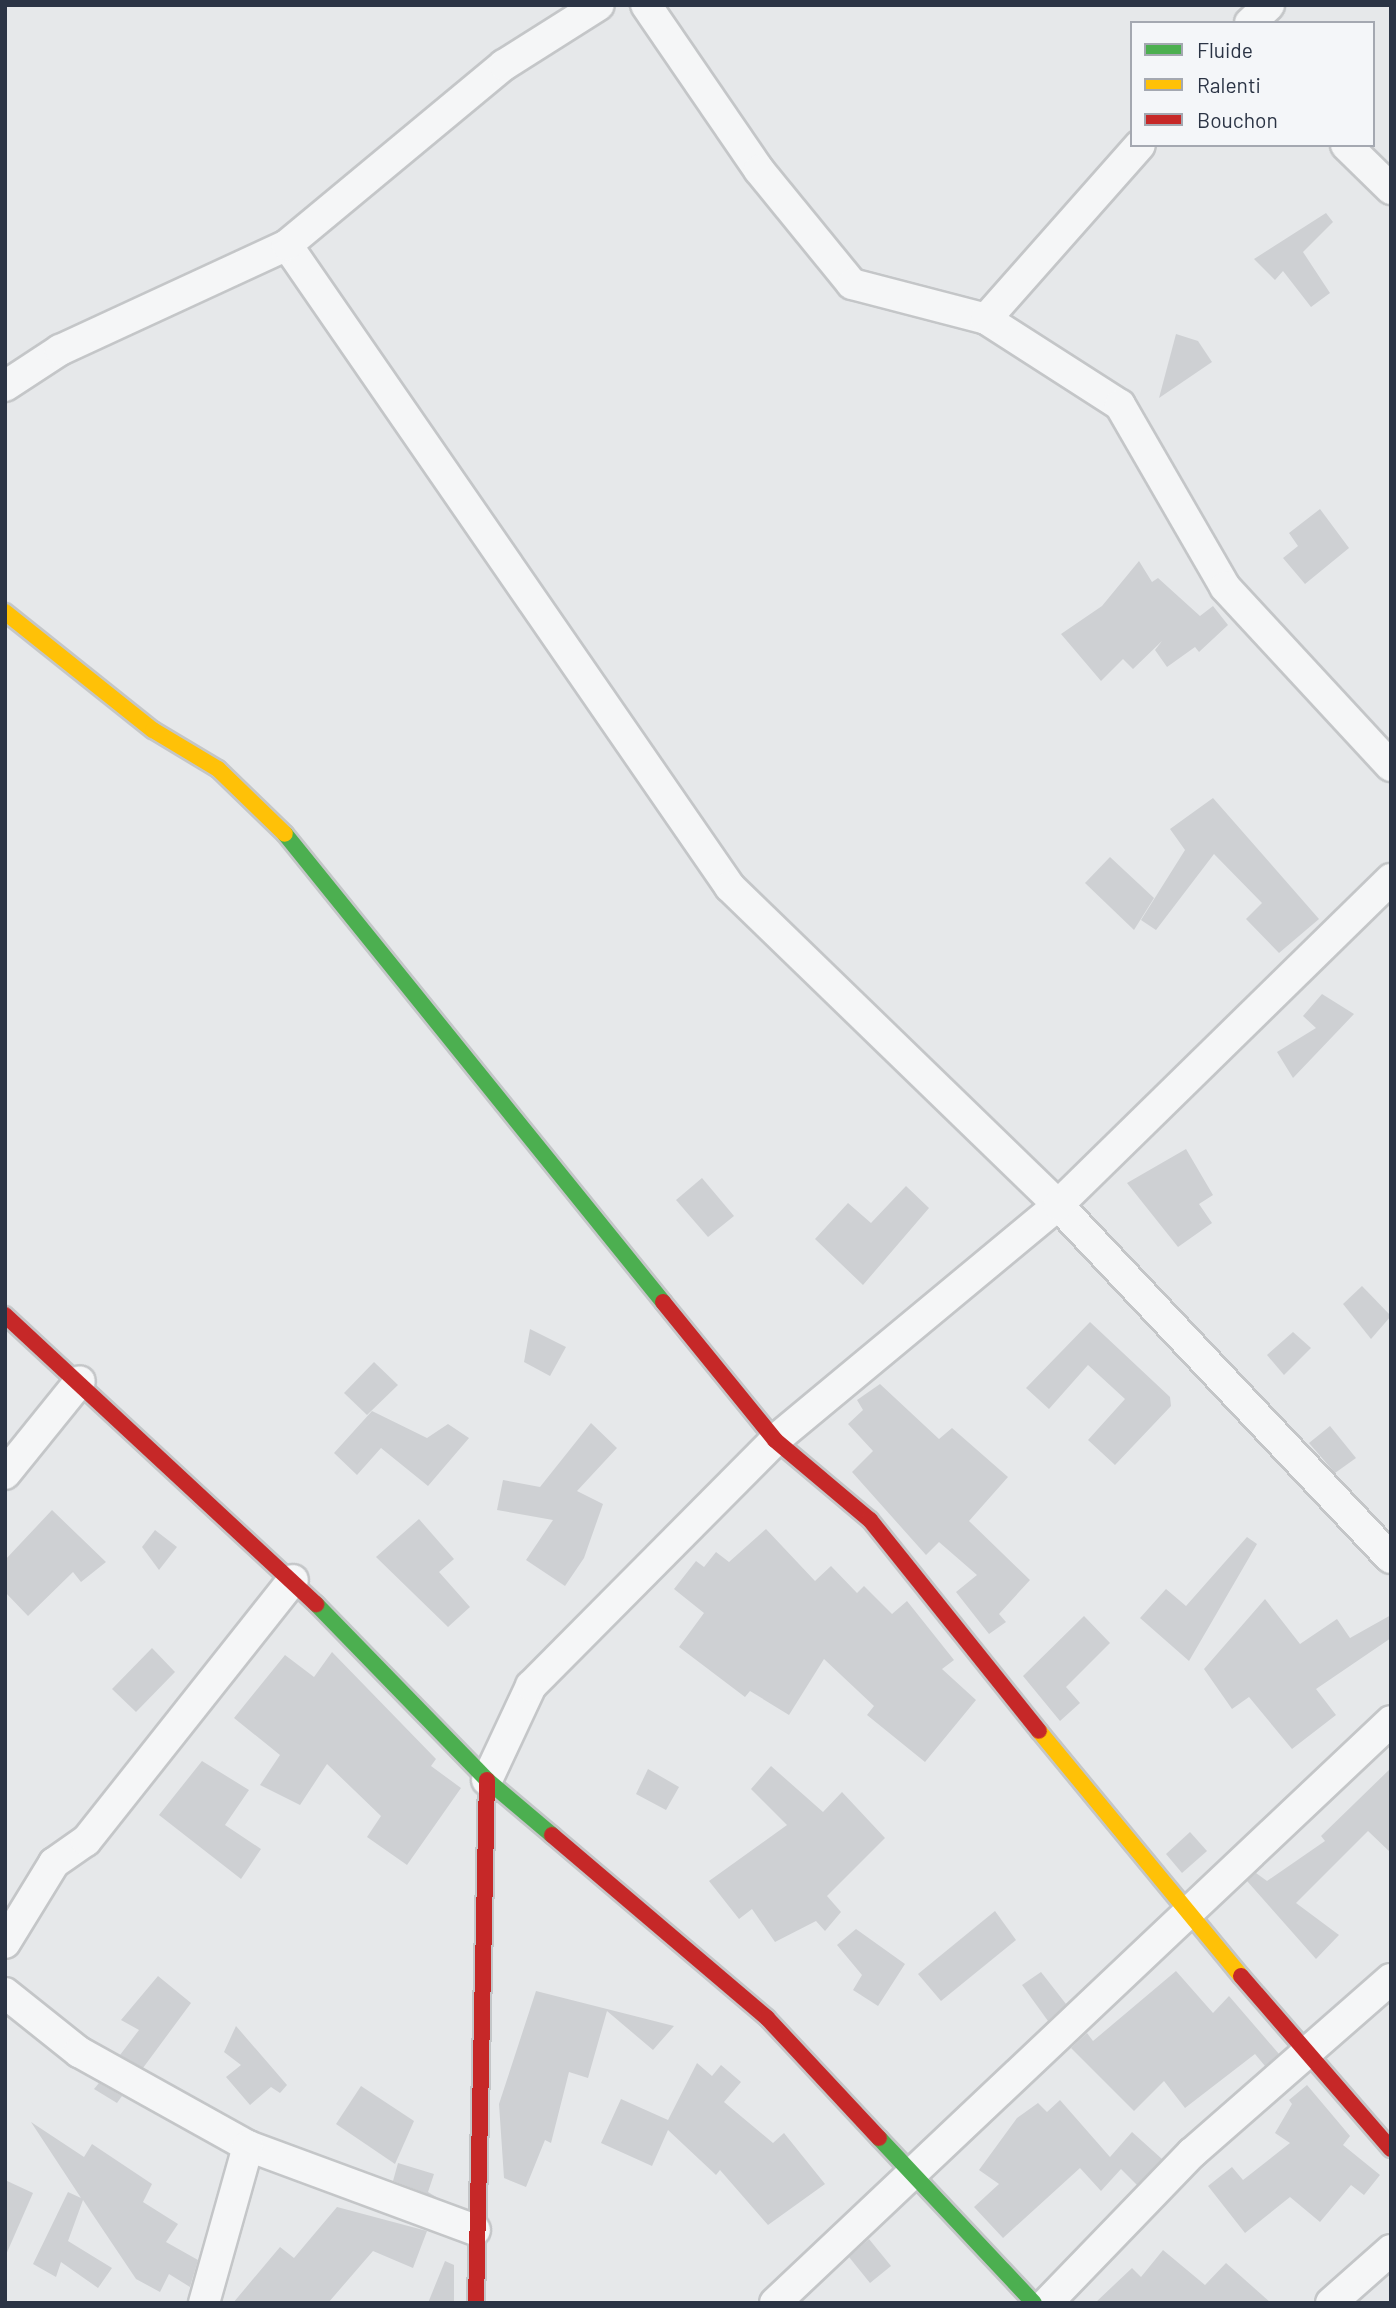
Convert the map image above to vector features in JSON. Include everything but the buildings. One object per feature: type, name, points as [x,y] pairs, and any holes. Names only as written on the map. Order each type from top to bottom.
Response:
[{"type":"street","points":[[5,386],[60,350],[287,245],[503,65],[599,5]]},
{"type":"street","points":[[646,5],[759,170],[852,284],[986,319],[1120,405],[1225,587],[1391,766]]},
{"type":"street","points":[[1252,21],[1269,5]]},
{"type":"street","points":[[986,319],[1138,147]]},
{"type":"street","points":[[1348,147],[1391,189]]},
{"type":"street","points":[[287,245],[730,887],[1058,1205],[1391,1558]]},
{"type":"street","points":[[5,612],[153,730],[218,769],[278,825],[775,1440],[870,1520],[1185,1912],[1391,2149]]},
{"type":"street","points":[[476,2303],[475,2230],[487,1780],[531,1686],[775,1440],[1058,1205],[1391,879]]},
{"type":"street","points":[[5,1315],[80,1381],[293,1580],[487,1780],[767,2018],[1034,2303]]},
{"type":"street","points":[[5,1474],[80,1381]]},
{"type":"street","points":[[5,1943],[54,1863],[86,1841],[293,1580]]},
{"type":"street","points":[[775,2303],[916,2174],[1185,1912],[1391,1721]]},
{"type":"street","points":[[1047,2303],[1192,2152],[1391,1979]]},
{"type":"street","points":[[5,1993],[79,2052],[248,2146],[475,2230]]},
{"type":"street","points":[[204,2303],[248,2146]]},
{"type":"street","points":[[1331,2303],[1391,2250]]},
{"type":"traffic: fast","points":[[285,834],[663,1302]]},
{"type":"traffic: fast","points":[[316,1604],[487,1780],[552,1835]]},
{"type":"traffic: fast","points":[[879,2138],[1034,2303]]},
{"type":"traffic: slow","points":[[5,612],[153,730],[218,769],[285,834]]},
{"type":"traffic: slow","points":[[1039,1731],[1241,1976]]},
{"type":"traffic: jam","points":[[663,1302],[775,1440],[870,1520],[1039,1731]]},
{"type":"traffic: jam","points":[[5,1315],[316,1604]]},
{"type":"traffic: jam","points":[[476,2303],[487,1780]]},
{"type":"traffic: jam","points":[[552,1835],[767,2018],[879,2138]]},
{"type":"traffic: jam","points":[[1241,1976],[1391,2149]]}]
